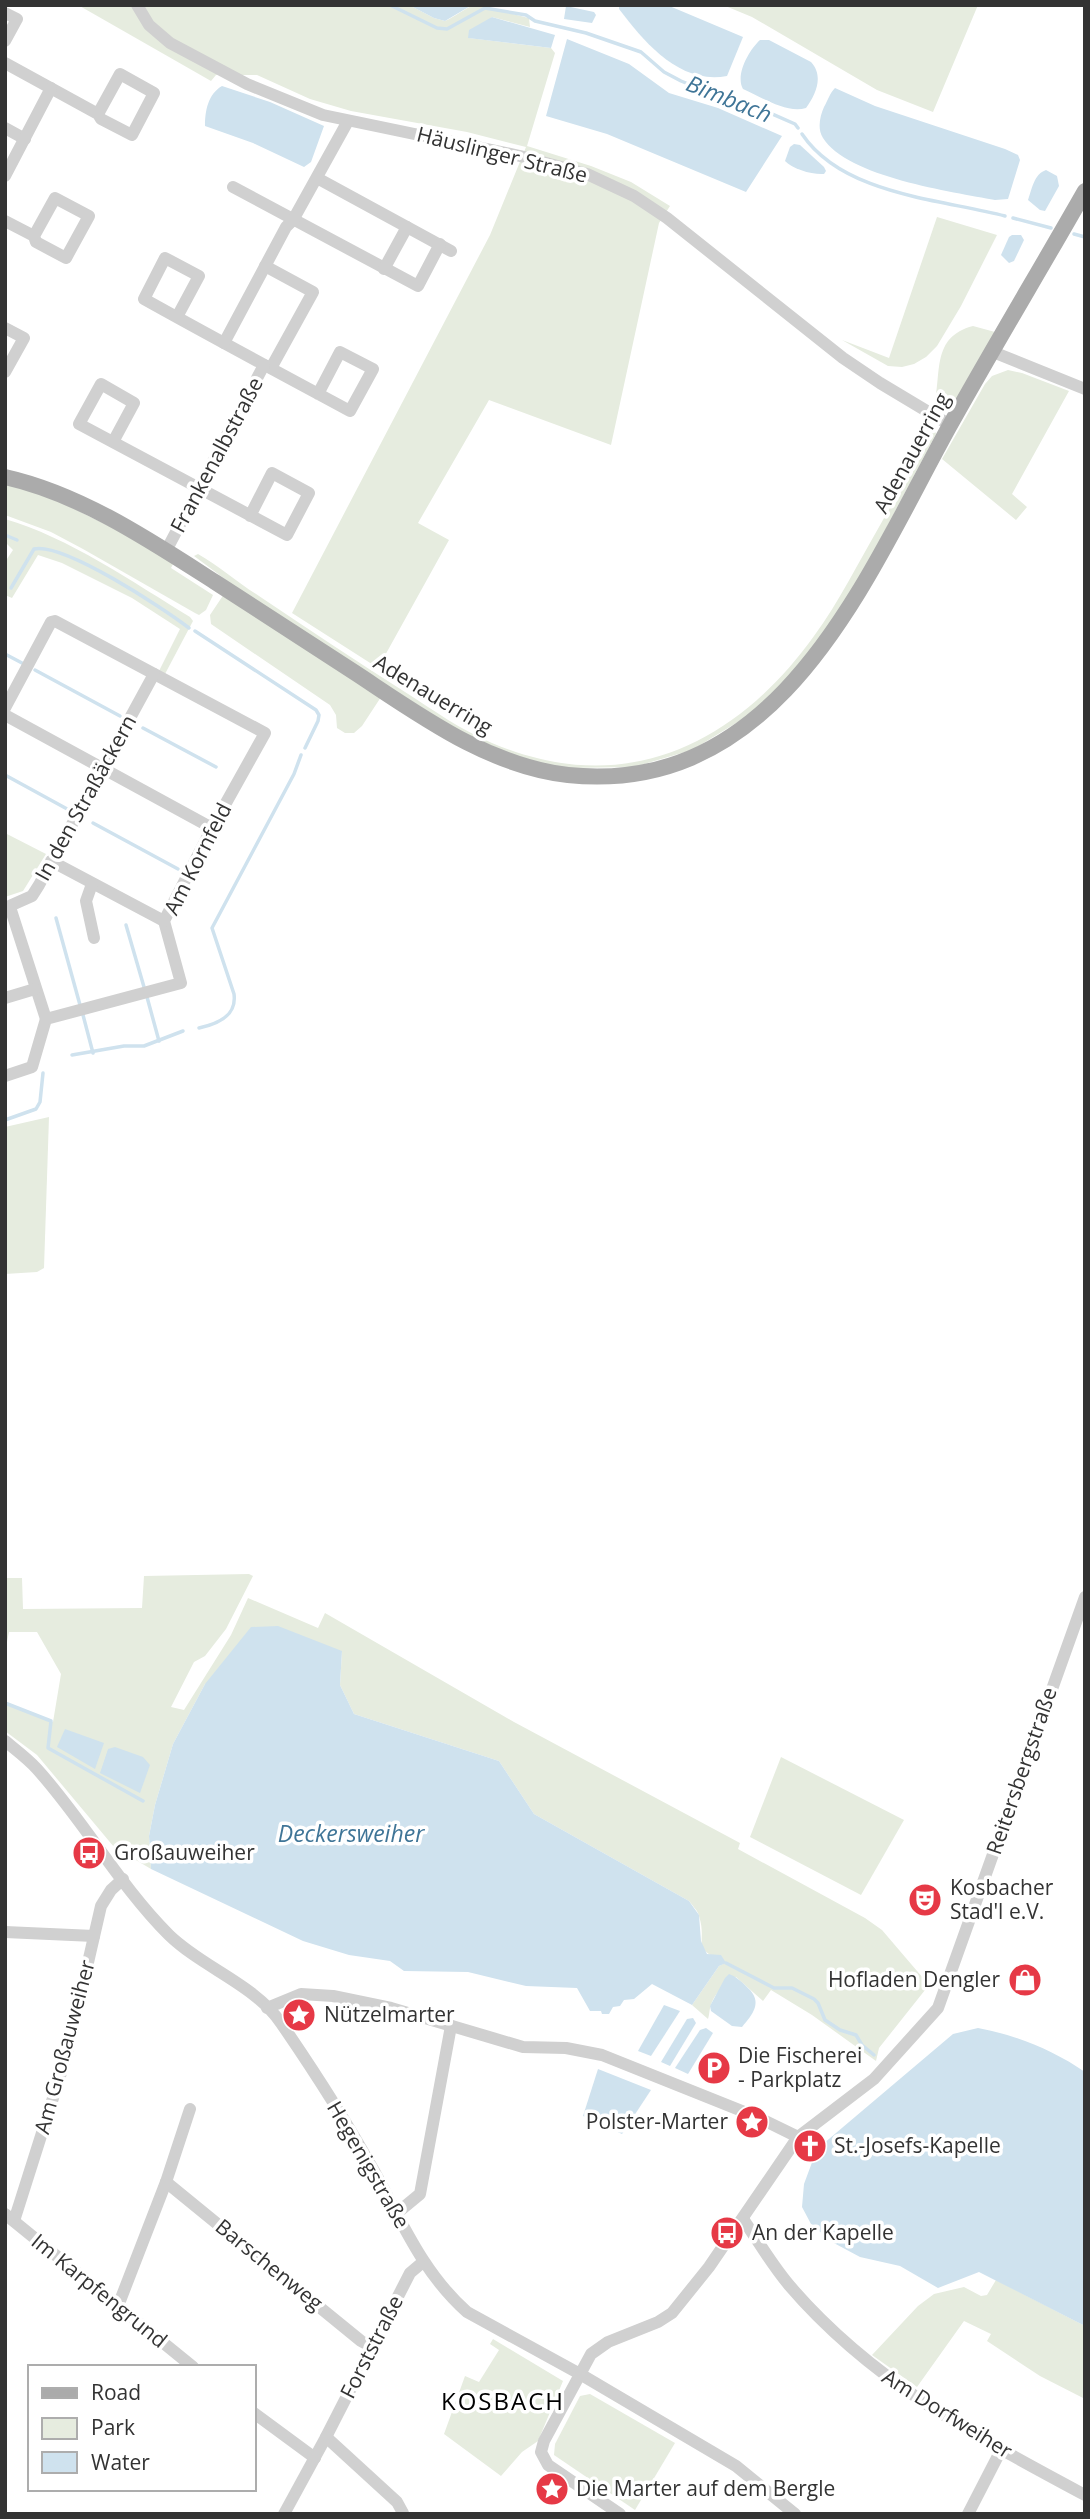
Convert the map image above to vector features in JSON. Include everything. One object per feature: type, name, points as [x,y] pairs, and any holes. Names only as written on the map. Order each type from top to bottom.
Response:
[{"type":"main road","name":"Adenauerring","points":[[5,477],[41,487],[69,499],[166,551],[425,719],[474,746],[532,768],[568,775],[606,776],[644,771],[685,760],[723,742],[756,719],[798,678],[841,621],[1085,191]]},
{"type":"street","name":"Häuslinger Straße","points":[[137,5],[149,25],[170,43],[212,66],[298,104],[348,121],[520,156],[587,174],[623,190],[667,218],[843,358],[950,425]]},
{"type":"street","points":[[5,13],[17,19],[5,41]]},
{"type":"street","points":[[5,63],[132,135],[154,93],[120,75],[98,114]]},
{"type":"street","points":[[5,176],[51,88]]},
{"type":"street","points":[[224,343],[286,227],[348,121]]},
{"type":"street","points":[[5,128],[25,139]]},
{"type":"street","points":[[233,187],[418,286],[445,247],[317,178]]},
{"type":"street","points":[[5,221],[34,236],[36,242],[66,258],[89,216],[55,198],[34,236]]},
{"type":"street","points":[[384,269],[407,227]]},
{"type":"street","name":"Frankenalbstraße","points":[[177,317],[199,276],[165,258],[144,299],[224,343],[268,366]]},
{"type":"street","name":"Frankenalbstraße","points":[[166,551],[268,366],[313,292],[265,265]]},
{"type":"street","points":[[5,328],[24,338],[5,372]]},
{"type":"street","points":[[268,366],[318,394],[350,411],[373,369],[340,352],[318,394]]},
{"type":"street","points":[[993,352],[1085,389]]},
{"type":"street","points":[[113,442],[134,403],[101,384],[79,424],[250,516],[287,535],[309,493],[272,473],[250,516]]},
{"type":"street","points":[[5,708],[51,622],[55,621],[154,674]]},
{"type":"street","name":"In den Straßäckern","points":[[8,908],[32,896],[154,674]]},
{"type":"street","name":"Am Kornfeld","points":[[46,1019],[181,983],[164,921],[265,733],[154,674]]},
{"type":"street","points":[[5,715],[212,828]]},
{"type":"street","points":[[51,861],[164,921]]},
{"type":"street","points":[[92,884],[86,901],[94,938]]},
{"type":"street","points":[[5,1076],[32,1067],[46,1019],[8,908]]},
{"type":"street","points":[[5,998],[34,989]]},
{"type":"street","name":"Reitersbergstraße","points":[[620,2514],[548,2465],[541,2452],[544,2441],[596,2349],[672,2313],[709,2267],[799,2137],[874,2080],[938,2008],[1085,1597]]},
{"type":"street","name":"Hegenigstraße","points":[[5,1741],[36,1767],[159,1923],[184,1948],[267,2008],[291,2038],[341,2116],[423,2262],[452,2299],[467,2312],[580,2374],[736,2466],[795,2514]]},
{"type":"street","name":"Am Großauweiher","points":[[9,2218],[67,2053],[104,1899],[122,1879]]},
{"type":"street","points":[[5,1932],[94,1937]]},
{"type":"street","points":[[267,2008],[302,1994],[322,1995],[391,2008],[523,2047],[566,2048],[602,2055],[757,2117],[799,2137]]},
{"type":"street","points":[[397,2213],[420,2194],[451,2026]]},
{"type":"street","points":[[118,2305],[166,2182],[190,2109]]},
{"type":"street","name":"Barschenweg","points":[[166,2182],[361,2341],[372,2347]]},
{"type":"street","name":"Im Karpfengrund","points":[[9,2218],[191,2365]]},
{"type":"street","name":"Am Dorfweiher","points":[[743,2219],[786,2282],[846,2344],[912,2396],[1001,2450],[1085,2495]]},
{"type":"street","name":"Forststraße","points":[[284,2514],[410,2273],[423,2262]]},
{"type":"street","points":[[256,2414],[315,2458]]},
{"type":"street","points":[[326,2437],[397,2502],[403,2513]]},
{"type":"street","points":[[968,2514],[1001,2450]]},
{"type":"green space","points":[[78,5],[409,5],[445,21],[475,5],[529,18],[530,27],[492,17],[469,38],[551,48],[555,53],[527,146],[631,182],[670,206],[659,223],[611,445],[489,400],[418,523],[449,540],[378,668],[292,613],[490,235],[526,147],[467,132],[351,111],[310,99],[257,75],[216,75],[211,81]]},
{"type":"green space","points":[[723,5],[978,5],[933,112],[877,90],[752,17]]},
{"type":"green space","points":[[937,217],[997,235],[937,346],[914,364],[888,366],[842,340],[889,358]]},
{"type":"green space","points":[[973,326],[995,332],[954,404],[940,410],[934,406],[944,347],[950,338]]},
{"type":"green space","points":[[1008,370],[1069,391],[1012,494],[1027,507],[1016,520],[942,459],[985,384],[992,376]]},
{"type":"green space","points":[[926,416],[932,422],[936,434],[863,572],[824,635],[764,706],[692,750],[634,767],[570,768],[541,764],[513,755],[457,730],[249,597],[194,556],[198,554],[206,559],[368,668],[481,738],[540,759],[586,765],[631,763],[672,752],[712,733],[749,707],[783,674],[832,610],[911,470]]},
{"type":"green space","points":[[5,483],[52,498],[174,562],[171,568],[213,595],[206,610],[199,615],[51,532],[5,515]]},
{"type":"green space","points":[[5,519],[53,537],[76,549],[190,617],[193,621],[165,674],[159,671],[180,629],[132,598],[62,563],[38,555],[12,598],[5,595],[5,562],[13,550],[5,542]]},
{"type":"green space","points":[[224,594],[381,697],[362,726],[354,733],[345,733],[337,728],[336,715],[330,705],[211,624],[210,615]]},
{"type":"green space","points":[[5,833],[46,854],[23,891],[5,897]]},
{"type":"green space","points":[[49,1117],[44,1268],[37,1272],[5,1274],[5,1127]]},
{"type":"green space","points":[[144,1576],[253,1576],[226,1629],[205,1656],[194,1662],[171,1707],[184,1710],[231,1635],[248,1598],[318,1628],[325,1613],[514,1722],[740,1843],[738,1849],[865,1918],[882,1930],[929,1985],[879,2048],[876,2061],[812,2015],[771,1990],[763,2001],[736,1977],[716,1994],[708,2019],[692,2005],[719,1966],[725,1963],[703,1948],[699,1916],[689,1901],[534,1814],[499,1761],[354,1714],[340,1685],[342,1651],[205,1684],[173,1744],[155,1805],[149,1836],[151,1869],[114,1847],[37,1755],[5,1731],[5,1704],[53,1722],[61,1674],[37,1632],[9,1632],[5,1652],[5,1578],[22,1578],[23,1609],[142,1608]]},
{"type":"green space","points":[[781,1757],[904,1820],[861,1895],[750,1837]]},
{"type":"green space","points":[[996,2280],[1085,2326],[1085,2399],[1040,2376],[987,2341],[991,2334],[964,2321],[917,2387],[872,2355],[918,2306],[934,2294],[964,2287],[981,2296],[987,2295]]},
{"type":"green space","points":[[493,2339],[563,2381],[538,2441],[522,2452],[501,2476],[444,2434],[465,2376],[479,2382],[499,2350],[490,2344]]},
{"type":"green space","points":[[590,2394],[675,2443],[635,2510],[554,2455],[555,2444],[580,2396]]},
{"type":"water","points":[[409,5],[472,5],[445,21]]},
{"type":"water","points":[[619,5],[667,5],[743,37],[727,76],[694,74],[665,59],[640,35],[619,9]]},
{"type":"water","points":[[566,6],[594,12],[596,15],[592,23],[564,19]]},
{"type":"water","points":[[492,17],[555,35],[551,48],[468,38],[469,30]]},
{"type":"water","points":[[567,39],[629,64],[669,93],[718,108],[782,136],[746,192],[607,134],[546,116]]},
{"type":"water","points":[[760,40],[769,40],[811,62],[815,67],[817,85],[806,108],[782,107],[743,89],[741,77],[744,63]]},
{"type":"water","points":[[222,86],[270,102],[324,126],[311,162],[304,167],[253,143],[205,126],[208,103]]},
{"type":"water","points":[[835,88],[875,106],[1018,155],[1020,160],[1008,199],[995,200],[902,181],[854,163],[836,152],[823,138],[820,127],[820,118]]},
{"type":"water","points":[[794,144],[800,145],[824,167],[824,174],[803,171],[785,161],[790,147]]},
{"type":"water","points":[[1046,170],[1057,176],[1059,186],[1045,211],[1028,200],[1036,178]]},
{"type":"water","points":[[1012,235],[1021,235],[1024,240],[1014,261],[1009,263],[1001,255]]},
{"type":"water","name":"Deckersweiher","points":[[278,1626],[342,1651],[340,1685],[354,1714],[499,1761],[534,1814],[689,1901],[699,1915],[701,1941],[707,1954],[721,1955],[726,1963],[719,1966],[692,2005],[652,1984],[634,1999],[624,2000],[620,2006],[613,2007],[609,2014],[602,2014],[601,2011],[590,2011],[577,1988],[526,1986],[468,1972],[404,1971],[390,1961],[349,1955],[303,1941],[151,1869],[149,1836],[173,1744],[205,1684],[251,1627]]},
{"type":"water","points":[[65,1729],[104,1743],[95,1769],[57,1747]]},
{"type":"water","points":[[115,1747],[143,1757],[150,1765],[140,1793],[100,1773],[108,1749]]},
{"type":"water","points":[[729,1974],[744,1984],[755,1998],[753,2013],[742,2027],[732,2026],[711,2011],[710,2006]]},
{"type":"water","points":[[664,2005],[680,2011],[651,2056],[638,2051]]},
{"type":"water","points":[[693,2018],[696,2023],[670,2066],[661,2062],[687,2019]]},
{"type":"water","points":[[706,2028],[713,2033],[688,2074],[675,2068],[700,2030]]},
{"type":"water","points":[[978,2028],[1034,2044],[1085,2072],[1085,2326],[979,2272],[938,2288],[900,2266],[860,2257],[832,2242],[811,2224],[802,2207],[804,2184],[814,2157],[823,2154],[823,2144],[953,2034]]},
{"type":"water","points":[[598,2069],[651,2090],[622,2134],[583,2116]]},
{"type":"waterway","name":"Bimbach","points":[[390,5],[437,28],[447,29],[485,8],[526,15],[535,21],[586,33],[641,52],[664,72],[681,81],[698,88],[720,91],[795,124],[798,128]]},
{"type":"waterway","name":"Bimbach","points":[[802,134],[820,154],[842,170],[867,182],[894,192],[1005,216]]},
{"type":"waterway","name":"Bimbach","points":[[1013,218],[1051,228]]},
{"type":"waterway","name":"Bimbach","points":[[1074,234],[1085,237]]},
{"type":"waterway","points":[[5,535],[17,540]]},
{"type":"waterway","points":[[11,588],[34,549],[48,550],[113,578],[189,628]]},
{"type":"waterway","points":[[195,631],[316,710],[318,721],[305,748]]},
{"type":"waterway","points":[[5,654],[22,663]]},
{"type":"waterway","points":[[35,670],[120,716]]},
{"type":"waterway","points":[[143,728],[216,767]]},
{"type":"waterway","points":[[199,1028],[225,1018],[232,1008],[234,994],[212,928],[294,774],[301,755]]},
{"type":"waterway","points":[[5,775],[69,810]]},
{"type":"waterway","points":[[93,823],[178,869]]},
{"type":"waterway","points":[[56,918],[80,1005]]},
{"type":"waterway","points":[[126,925],[144,987]]},
{"type":"waterway","points":[[147,997],[159,1041]]},
{"type":"waterway","points":[[83,1015],[93,1053]]},
{"type":"waterway","points":[[72,1055],[124,1046],[144,1046],[183,1031]]},
{"type":"waterway","points":[[5,1120],[36,1109],[40,1102],[43,1073]]},
{"type":"waterway","points":[[5,1703],[51,1721],[48,1748],[143,1801]]},
{"type":"waterway","points":[[726,1963],[774,1988],[792,1988],[814,1999],[825,2020],[840,2030],[856,2035],[862,2045],[874,2055]]},
{"type":"place","name":"Großauweiher","points":[[89,1853]]},
{"type":"place","name":"Kosbacher Stad'l e.V.","points":[[925,1900]]},
{"type":"place","name":"Hofladen Dengler","points":[[1025,1980]]},
{"type":"place","name":"Nützelmarter","points":[[299,2015]]},
{"type":"place","name":"Die Fischerei - Parkplatz","points":[[714,2068]]},
{"type":"place","name":"Polster-Marter","points":[[752,2122]]},
{"type":"place","name":"St.-Josefs-Kapelle","points":[[810,2146]]},
{"type":"place","name":"An der Kapelle","points":[[727,2233]]},
{"type":"place","name":"Die Marter auf dem Bergle","points":[[552,2489]]},
{"type":"district","name":"KOSBACH","points":[[503,2402]]}]
